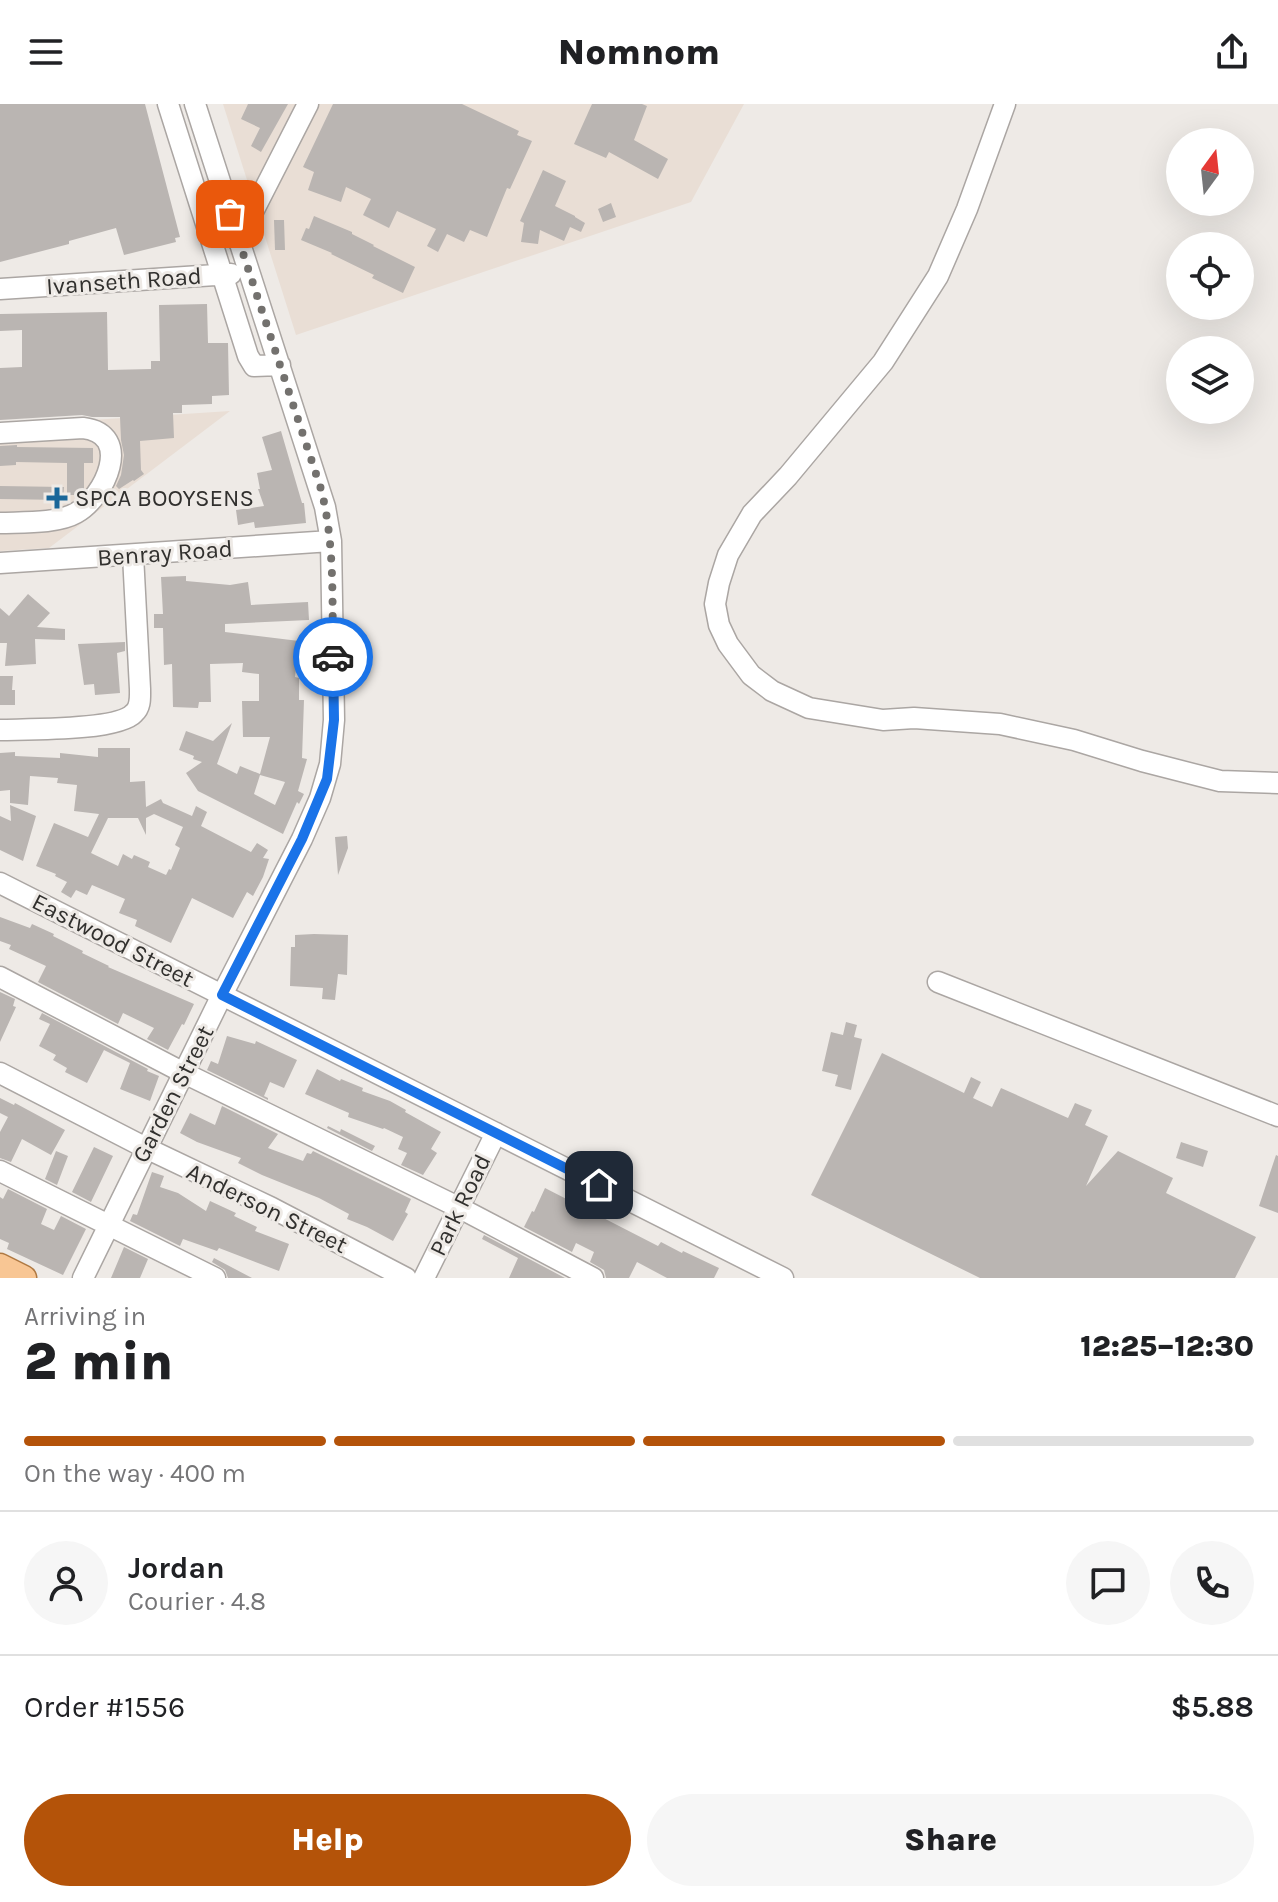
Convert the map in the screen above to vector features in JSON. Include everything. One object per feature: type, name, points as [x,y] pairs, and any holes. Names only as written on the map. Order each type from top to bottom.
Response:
[{"type":"main road","points":[[0,1266],[24,1278]]},
{"type":"street","points":[[168,104],[248,356],[254,366],[280,365]]},
{"type":"street","name":"Garden Street","points":[[83,1278],[302,839],[327,779],[334,720],[331,541],[321,489],[195,104]]},
{"type":"street","points":[[238,241],[308,104]]},
{"type":"street","points":[[1005,104],[967,209],[938,276],[883,362],[788,476],[752,514],[728,555],[715,604],[719,625],[728,644],[751,675],[772,691],[809,708],[883,720],[914,718],[1000,724],[1074,740],[1220,781],[1278,783]]},
{"type":"street","name":"Ivanseth Road","points":[[0,289],[248,273]]},
{"type":"street","points":[[0,433],[93,429],[106,439],[112,458],[99,490],[75,514],[57,519],[0,523]]},
{"type":"street","name":"Benray Road","points":[[0,563],[331,541]]},
{"type":"street","points":[[0,730],[103,725],[123,721],[134,713],[140,700],[140,689],[133,555]]},
{"type":"street","name":"Eastwood Street","points":[[0,883],[496,1133],[769,1275]]},
{"type":"street","points":[[0,977],[593,1278]]},
{"type":"street","points":[[938,982],[1278,1116]]},
{"type":"street","name":"Anderson Street","points":[[0,1073],[406,1278]]},
{"type":"street","name":"Park Road","points":[[424,1278],[496,1133]]},
{"type":"street","points":[[0,1171],[215,1278]]},
{"type":"shaded area","points":[[223,104],[744,104],[691,202],[296,335]]},
{"type":"shaded area","name":"SPCA BOOYSENS","points":[[230,411],[49,548],[0,551],[0,426]]},
{"type":"building","points":[[0,104],[145,104],[180,237],[175,238],[176,242],[124,255],[116,228],[0,262]]},
{"type":"building","points":[[248,104],[288,104],[261,152],[251,146],[260,128],[241,119]]},
{"type":"building","points":[[333,104],[462,104],[519,131],[517,135],[532,141],[510,189],[507,188],[487,237],[470,230],[464,242],[447,234],[438,252],[427,246],[436,229],[397,211],[389,228],[363,215],[371,199],[346,187],[341,202],[308,190],[314,172],[303,167]]},
{"type":"building","points":[[592,104],[647,106],[634,140],[668,159],[658,179],[609,152],[606,158],[574,144]]},
{"type":"building","points":[[543,170],[566,181],[555,206],[585,223],[581,232],[570,227],[564,241],[540,230],[538,244],[521,242],[524,223],[520,221]]},
{"type":"building","points":[[611,203],[616,217],[603,222],[598,209]]},
{"type":"building","points":[[314,216],[352,232],[415,267],[403,293],[332,253],[301,240]]},
{"type":"building","points":[[274,220],[284,220],[285,250],[275,250]]},
{"type":"building","points":[[207,304],[208,343],[228,343],[229,395],[212,396],[212,404],[182,405],[182,413],[173,413],[174,438],[140,441],[141,470],[144,474],[134,481],[119,489],[116,486],[124,455],[120,417],[82,415],[0,420],[0,368],[22,367],[22,330],[0,331],[0,314],[107,312],[108,370],[151,369],[151,361],[160,361],[159,305]]},
{"type":"building","points":[[281,431],[304,503],[306,523],[255,528],[254,522],[238,525],[236,510],[264,506],[257,473],[272,470],[262,437]]},
{"type":"building","points":[[0,446],[93,448],[93,463],[84,463],[84,489],[78,495],[67,495],[67,463],[16,462],[16,465],[0,466]]},
{"type":"building","points":[[0,486],[64,487],[63,500],[0,499]]},
{"type":"building","points":[[186,576],[186,581],[230,585],[248,582],[251,605],[308,602],[309,620],[225,624],[225,632],[299,641],[295,677],[299,678],[299,700],[304,700],[302,758],[307,759],[298,791],[304,794],[299,804],[297,802],[283,834],[198,791],[186,773],[202,762],[179,750],[186,731],[213,741],[232,723],[217,764],[237,774],[240,766],[260,774],[270,737],[243,737],[242,701],[259,701],[259,674],[242,672],[243,663],[210,664],[211,702],[199,702],[198,708],[173,707],[172,664],[164,665],[163,628],[154,628],[154,614],[163,614],[161,577]],"holes":[[[260,775],[285,782],[275,805],[254,794]]]},
{"type":"building","points":[[28,594],[50,613],[37,627],[65,629],[65,640],[35,639],[36,664],[5,666],[7,643],[0,643],[0,608],[9,616]]},
{"type":"building","points":[[125,642],[125,651],[117,653],[120,693],[95,695],[94,684],[84,685],[78,644]]},
{"type":"building","points":[[0,676],[13,676],[15,705],[0,705]]},
{"type":"building","points":[[98,748],[130,748],[130,782],[145,781],[146,807],[161,799],[163,803],[192,816],[196,806],[207,812],[201,826],[251,852],[257,843],[268,850],[263,858],[269,859],[263,877],[253,896],[247,892],[233,918],[192,898],[171,943],[135,926],[137,920],[119,913],[125,899],[92,885],[87,895],[76,890],[71,898],[61,892],[67,882],[36,866],[54,823],[88,837],[99,814],[74,811],[77,785],[57,783],[58,778],[30,776],[28,805],[10,803],[10,790],[0,791],[0,753],[60,758],[60,753],[98,757]],"holes":[[[154,814],[183,827],[175,845],[180,848],[166,875],[148,867],[150,862],[134,855],[132,859],[123,854],[118,866],[91,853],[108,818],[138,818],[146,835],[146,818]]]},
{"type":"building","points":[[10,805],[36,816],[23,861],[0,850],[0,816],[11,821]]},
{"type":"building","points":[[347,836],[348,848],[338,875],[335,837]]},
{"type":"building","points":[[0,917],[30,928],[32,924],[108,967],[194,1004],[168,1050],[147,1039],[154,1028],[123,1013],[118,1024],[38,982],[46,966],[9,949],[11,945],[0,941]]},
{"type":"building","points":[[295,935],[348,935],[347,975],[338,974],[335,1000],[322,999],[323,988],[290,986],[291,947],[295,947]]},
{"type":"building","points":[[0,992],[15,999],[13,1006],[16,1007],[0,1042]]},
{"type":"building","points":[[42,1013],[159,1076],[150,1101],[120,1089],[130,1063],[104,1050],[87,1083],[65,1072],[67,1068],[53,1060],[56,1055],[39,1046],[50,1024],[39,1019]]},
{"type":"building","points":[[846,1022],[857,1025],[854,1037],[862,1039],[851,1090],[835,1086],[838,1075],[822,1071],[831,1032],[843,1035]]},
{"type":"building","points":[[227,1036],[255,1044],[256,1041],[297,1060],[284,1088],[270,1082],[264,1096],[268,1100],[207,1070],[211,1061],[218,1064]]},
{"type":"building","points":[[882,1053],[964,1093],[971,1077],[981,1082],[973,1098],[992,1107],[1001,1088],[1068,1118],[1075,1103],[1092,1110],[1085,1125],[1108,1136],[1086,1186],[1118,1151],[1173,1178],[1166,1193],[1256,1237],[1235,1278],[980,1278],[811,1195]]},
{"type":"building","points":[[317,1069],[390,1101],[441,1132],[431,1149],[437,1153],[423,1175],[401,1165],[407,1153],[398,1149],[403,1137],[348,1117],[349,1113],[305,1094]]},
{"type":"building","points":[[0,1098],[65,1130],[51,1155],[22,1139],[11,1162],[0,1158],[0,1132],[8,1117],[0,1113]]},
{"type":"building","points":[[222,1106],[278,1134],[268,1148],[303,1161],[307,1153],[313,1151],[411,1199],[405,1212],[408,1214],[393,1241],[347,1219],[349,1214],[319,1198],[238,1163],[241,1158],[180,1133],[190,1113],[215,1125]]},
{"type":"building","points":[[328,1126],[340,1132],[341,1129],[375,1146],[372,1151]]},
{"type":"building","points":[[1181,1142],[1208,1151],[1203,1167],[1176,1158]]},
{"type":"building","points":[[94,1147],[113,1156],[91,1202],[72,1192]]},
{"type":"building","points":[[56,1151],[68,1156],[57,1185],[45,1179]]},
{"type":"building","points":[[1278,1156],[1278,1213],[1259,1206]]},
{"type":"building","points":[[152,1172],[164,1176],[160,1187],[178,1193],[206,1211],[210,1201],[257,1227],[255,1231],[289,1244],[279,1271],[219,1248],[217,1251],[183,1239],[180,1246],[130,1221],[133,1214],[137,1215]]},
{"type":"building","points":[[545,1188],[658,1246],[661,1242],[719,1268],[714,1278],[667,1278],[637,1262],[629,1278],[606,1278],[604,1270],[590,1262],[594,1252],[576,1243],[572,1252],[524,1227]]},
{"type":"building","points":[[8,1189],[47,1209],[41,1224],[54,1230],[61,1216],[86,1229],[63,1275],[7,1249],[9,1243],[0,1239],[0,1197],[3,1199]]},
{"type":"building","points":[[484,1235],[565,1278],[509,1278],[518,1258],[482,1239]]},
{"type":"building","points":[[124,1247],[148,1259],[140,1278],[111,1278]]},
{"type":"building","points":[[214,1258],[252,1278],[228,1278],[225,1270],[212,1262]]},
{"type":"way so far","points":[[230,214],[321,489],[329,522],[333,657]]},
{"type":"place","name":"SPCA BOOYSENS","points":[[57,498]]},
{"type":"route","points":[[333,657],[334,720],[327,779],[302,839],[222,995],[599,1185]]}]
